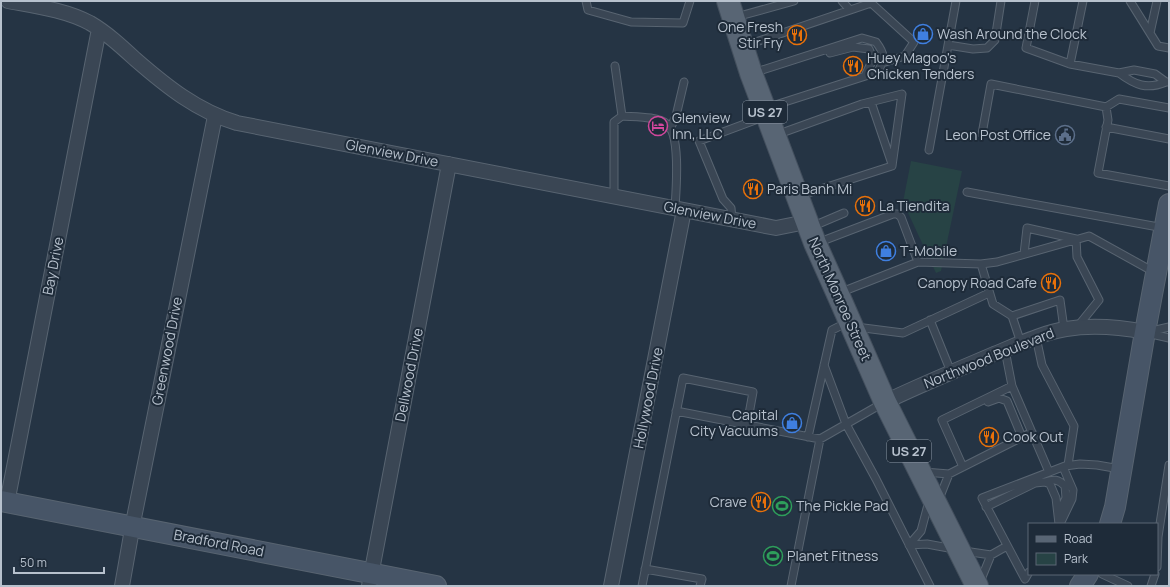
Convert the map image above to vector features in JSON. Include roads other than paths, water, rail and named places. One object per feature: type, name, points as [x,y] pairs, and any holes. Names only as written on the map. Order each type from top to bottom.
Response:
[{"type":"main road","name":"North Monroe Street","points":[[731,6],[751,73],[810,231],[885,402],[958,550],[978,586]]},
{"type":"street","name":"Glenview Drive","points":[[8,1],[70,15],[89,23],[99,29],[166,86],[194,105],[215,116],[237,123],[776,228],[810,231]]},
{"type":"street","name":"Bay Drive","points":[[4,502],[99,29]]},
{"type":"street","name":"Greenwood Drive","points":[[122,586],[132,526],[215,116]]},
{"type":"street","name":"Dellwood Drive","points":[[370,580],[449,164]]},
{"type":"street","points":[[1110,523],[1115,507],[1122,469],[1145,332],[1169,204]]},
{"type":"street","name":"Hollywood Drive","points":[[611,586],[680,209]]},
{"type":"street","name":"Northwood Boulevard","points":[[885,402],[951,372],[1036,337],[1071,329],[1123,328],[1145,332]]},
{"type":"street","name":"Bradford Road","points":[[4,502],[132,526],[370,580],[436,586]]},
{"type":"street","points":[[1080,586],[1087,575]]},
{"type":"lane","points":[[586,1],[588,10],[631,22],[683,23],[690,1]]},
{"type":"lane","points":[[731,6],[794,1]]},
{"type":"lane","points":[[842,1],[850,10]]},
{"type":"lane","points":[[929,150],[956,1]]},
{"type":"lane","points":[[948,45],[973,50],[987,48],[995,40],[1001,1]]},
{"type":"lane","points":[[1035,1],[1026,48],[1070,64],[1119,73],[1134,70],[1156,74],[1167,82]]},
{"type":"lane","points":[[1070,64],[1082,1]]},
{"type":"lane","points":[[1130,1],[1158,46],[1169,48]]},
{"type":"lane","points":[[1150,34],[1157,1]]},
{"type":"lane","points":[[742,46],[870,2],[914,42],[905,56],[882,63]]},
{"type":"lane","points":[[751,73],[862,38],[876,42],[883,52],[882,63],[878,72],[865,76],[768,120]]},
{"type":"lane","points":[[792,60],[804,60],[853,47],[869,49],[873,59],[865,76]]},
{"type":"lane","points":[[615,66],[622,116]]},
{"type":"lane","points":[[1119,73],[1132,83],[1154,86],[1167,82]]},
{"type":"lane","points":[[670,129],[676,116],[684,82]]},
{"type":"lane","points":[[982,134],[991,84],[1106,107],[1119,99],[1169,108]]},
{"type":"lane","points":[[732,219],[731,208],[723,199],[699,141],[768,120],[871,102],[902,94],[892,166]]},
{"type":"lane","points":[[871,102],[892,166]]},
{"type":"lane","points":[[1106,107],[1108,120],[1098,173],[1169,186]]},
{"type":"lane","points":[[614,196],[614,122],[622,116],[660,120],[668,124],[673,134],[680,209]]},
{"type":"lane","points":[[1106,127],[1169,139]]},
{"type":"lane","points":[[797,197],[892,166]]},
{"type":"lane","points":[[968,192],[1164,228]]},
{"type":"lane","points":[[810,231],[844,213]]},
{"type":"lane","points":[[810,231],[897,214],[901,217],[918,262]]},
{"type":"lane","points":[[1024,254],[1028,228],[1076,239]]},
{"type":"lane","points":[[837,293],[918,262],[981,264],[997,262],[1089,236],[1156,274]]},
{"type":"lane","points":[[1012,316],[1060,300],[1071,329],[1099,300],[1077,257],[1076,239]]},
{"type":"lane","points":[[981,264],[993,304],[1012,316],[1021,343]]},
{"type":"lane","points":[[808,437],[832,330],[851,324],[903,333],[989,293]]},
{"type":"lane","points":[[930,320],[951,372]]},
{"type":"lane","points":[[1145,332],[1169,327]]},
{"type":"lane","points":[[1145,332],[1169,338]]},
{"type":"lane","points":[[1036,337],[1042,365],[1074,426],[1065,466],[1073,490],[1072,498],[1060,523]]},
{"type":"lane","points":[[1005,350],[1012,386],[1049,472]]},
{"type":"lane","points":[[824,366],[846,424],[876,479],[930,586]]},
{"type":"lane","points":[[642,586],[682,378],[753,392],[747,425]]},
{"type":"lane","points":[[963,467],[942,420],[1012,386]]},
{"type":"lane","points":[[944,424],[999,398],[1004,399],[1009,404],[1022,438]]},
{"type":"lane","points":[[676,411],[820,439],[885,402]]},
{"type":"lane","points":[[909,545],[921,531],[933,500],[949,474],[1032,432]]},
{"type":"lane","points":[[792,586],[820,439]]},
{"type":"lane","points":[[1028,574],[1025,579],[982,498],[1065,466],[1080,464],[1122,469]]},
{"type":"lane","points":[[1158,537],[1169,465]]},
{"type":"lane","points":[[919,471],[949,474]]},
{"type":"lane","points":[[986,507],[1035,484],[1053,479],[1061,481],[1065,486],[1066,498],[1058,515]]},
{"type":"lane","points":[[1045,482],[1050,484],[1056,498],[1060,523]]},
{"type":"lane","points":[[909,545],[927,544],[991,555]]},
{"type":"lane","points":[[978,586],[991,555],[1007,546]]},
{"type":"lane","points":[[645,569],[702,579],[700,586]]},
{"type":"lane","points":[[1104,575],[1128,586]]},
{"type":"lane","points":[[1151,586],[1155,575]]},
{"type":"place","name":"Wash Around the Clock","points":[[923,34]]},
{"type":"place","name":"One Fresh Stir Fry","points":[[797,35]]},
{"type":"place","name":"Huey Magoo's Chicken Tenders","points":[[853,66]]},
{"type":"place","name":"Glenview Inn, LLC","points":[[658,126]]},
{"type":"place","name":"Leon Post Office","points":[[1065,135]]},
{"type":"place","name":"Paris Banh Mi","points":[[753,189]]},
{"type":"place","name":"La Tiendita","points":[[865,206]]},
{"type":"place","name":"T-Mobile","points":[[886,251]]},
{"type":"place","name":"Canopy Road Cafe","points":[[1051,283]]},
{"type":"place","name":"Capital City Vacuums","points":[[792,423]]},
{"type":"place","name":"Cook Out","points":[[989,437]]},
{"type":"place","name":"Crave","points":[[761,502]]},
{"type":"place","name":"The Pickle Pad","points":[[782,506]]},
{"type":"place","name":"Planet Fitness","points":[[773,556]]}]
